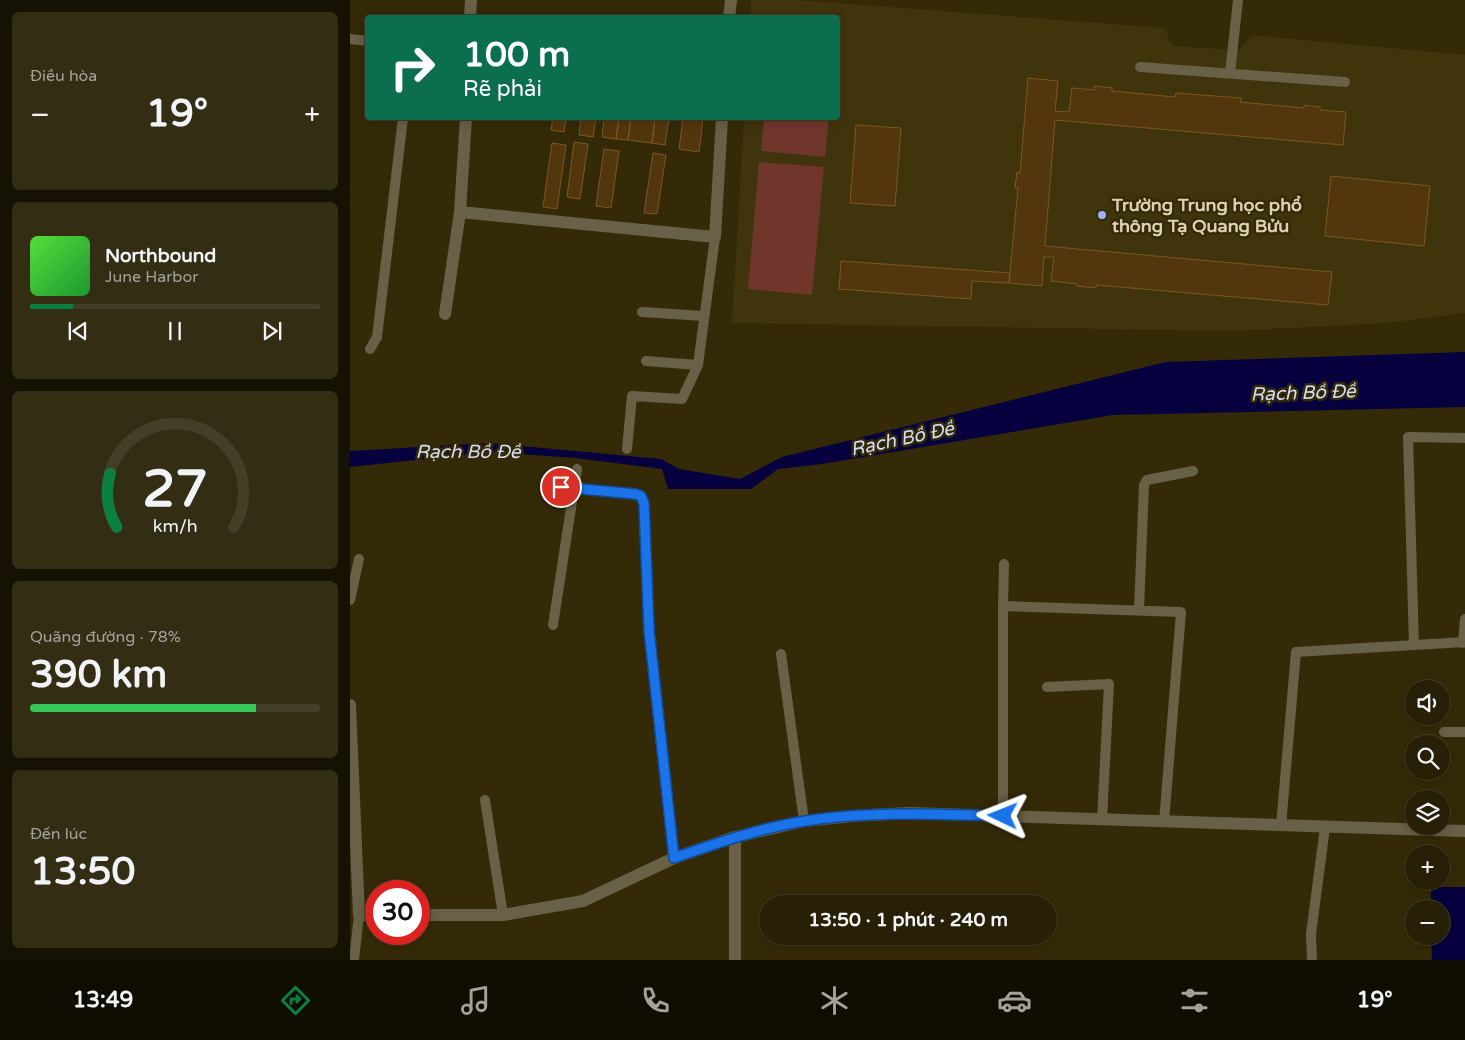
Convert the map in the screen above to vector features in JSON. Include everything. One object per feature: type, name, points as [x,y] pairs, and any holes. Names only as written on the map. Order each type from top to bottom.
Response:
[{"type":"street","points":[[470,0],[470,15]]},
{"type":"street","points":[[729,15],[731,0]]},
{"type":"street","points":[[445,314],[460,212],[466,120]]},
{"type":"street","points":[[460,212],[715,237],[722,120]]},
{"type":"street","points":[[350,705],[359,915],[365,915]]},
{"type":"street","points":[[430,915],[503,915],[583,901],[674,858],[735,837],[804,821],[852,816],[909,813],[1465,831]]},
{"type":"street","points":[[735,837],[735,960]]},
{"type":"lane","points":[[1230,74],[1238,0]]},
{"type":"lane","points":[[350,39],[365,41]]},
{"type":"lane","points":[[1140,67],[1346,82]]},
{"type":"lane","points":[[370,349],[378,337],[403,120]]},
{"type":"lane","points":[[627,449],[632,396],[682,399],[698,365],[715,237]]},
{"type":"lane","points":[[642,312],[703,316]]},
{"type":"lane","points":[[646,361],[698,365]]},
{"type":"lane","points":[[1414,645],[1408,437],[1465,438]]},
{"type":"lane","points":[[553,625],[577,469]]},
{"type":"lane","points":[[1139,610],[1144,485],[1147,480],[1193,471]]},
{"type":"lane","points":[[548,485],[635,494],[641,496],[644,503],[649,630],[674,858]]},
{"type":"lane","points":[[350,600],[359,559]]},
{"type":"lane","points":[[1003,816],[1004,564]]},
{"type":"lane","points":[[1003,606],[1181,612],[1164,822]]},
{"type":"lane","points":[[1281,826],[1296,652],[1464,642],[1465,619]]},
{"type":"lane","points":[[781,654],[804,821]]},
{"type":"lane","points":[[1047,687],[1109,684],[1102,820]]},
{"type":"lane","points":[[1444,732],[1465,732]]},
{"type":"lane","points":[[485,800],[503,915]]},
{"type":"lane","points":[[1312,960],[1311,934],[1325,827]]},
{"type":"lane","points":[[354,960],[359,915]]},
{"type":"shaded area","name":"Trường Trung học phổ thông Tạ Quang Bửu","points":[[751,0],[797,0],[1164,28],[1173,46],[1239,50],[1251,35],[1465,55],[1465,313],[1387,323],[1232,331],[732,323],[744,120],[840,120],[840,15],[750,15]]},
{"type":"shaded area","points":[[764,120],[829,120],[825,157],[761,151]]},
{"type":"shaded area","points":[[759,162],[824,167],[812,295],[748,289]]},
{"type":"water","name":"Rạch Bồ Đề","points":[[1465,352],[1465,407],[1113,415],[822,464],[778,469],[751,489],[668,489],[662,469],[576,458],[490,452],[350,467],[350,451],[488,443],[661,459],[679,469],[740,479],[782,457],[1166,362]]},
{"type":"water","points":[[1450,887],[1465,887],[1465,960],[1432,960],[1431,945],[1450,945],[1450,900],[1431,900],[1431,890],[1450,890]]},
{"type":"building","points":[[1028,78],[1058,81],[1055,111],[1069,112],[1072,88],[1095,90],[1095,86],[1112,88],[1112,91],[1175,97],[1176,93],[1241,98],[1240,102],[1304,108],[1304,105],[1320,107],[1320,110],[1346,112],[1343,145],[1055,120],[1045,246],[1332,272],[1328,305],[1096,285],[1096,288],[1077,286],[1077,284],[1051,281],[1054,257],[1044,257],[1042,286],[1009,283],[1018,188],[1015,188],[1017,172],[1020,173]]},
{"type":"building","points":[[553,120],[566,120],[564,132],[551,130]]},
{"type":"building","points":[[581,120],[596,120],[593,137],[579,135]]},
{"type":"building","points":[[604,120],[619,120],[616,139],[602,137]]},
{"type":"building","points":[[619,120],[631,120],[628,140],[616,139]]},
{"type":"building","points":[[631,120],[655,120],[652,143],[628,140]]},
{"type":"building","points":[[655,120],[669,120],[665,145],[652,143]]},
{"type":"building","points":[[683,120],[703,120],[699,152],[679,149]]},
{"type":"building","points":[[856,125],[901,128],[895,206],[850,203]]},
{"type":"building","points":[[574,142],[588,144],[580,199],[567,197]]},
{"type":"building","points":[[552,143],[566,145],[557,209],[543,207]]},
{"type":"building","points":[[604,149],[619,151],[611,208],[596,206]]},
{"type":"building","points":[[653,153],[666,155],[657,214],[644,213]]},
{"type":"building","points":[[1331,176],[1430,186],[1424,246],[1325,236]]},
{"type":"building","points":[[841,261],[1010,273],[1009,283],[972,281],[971,299],[839,289]]},
{"type":"place","name":"Trường Trung học phổ thông Tạ Quang Bửu","points":[[1102,215]]},
{"type":"route","points":[[561,487],[635,494],[641,496],[644,503],[649,630],[674,858],[735,837],[804,821],[909,813],[1003,816]]}]
